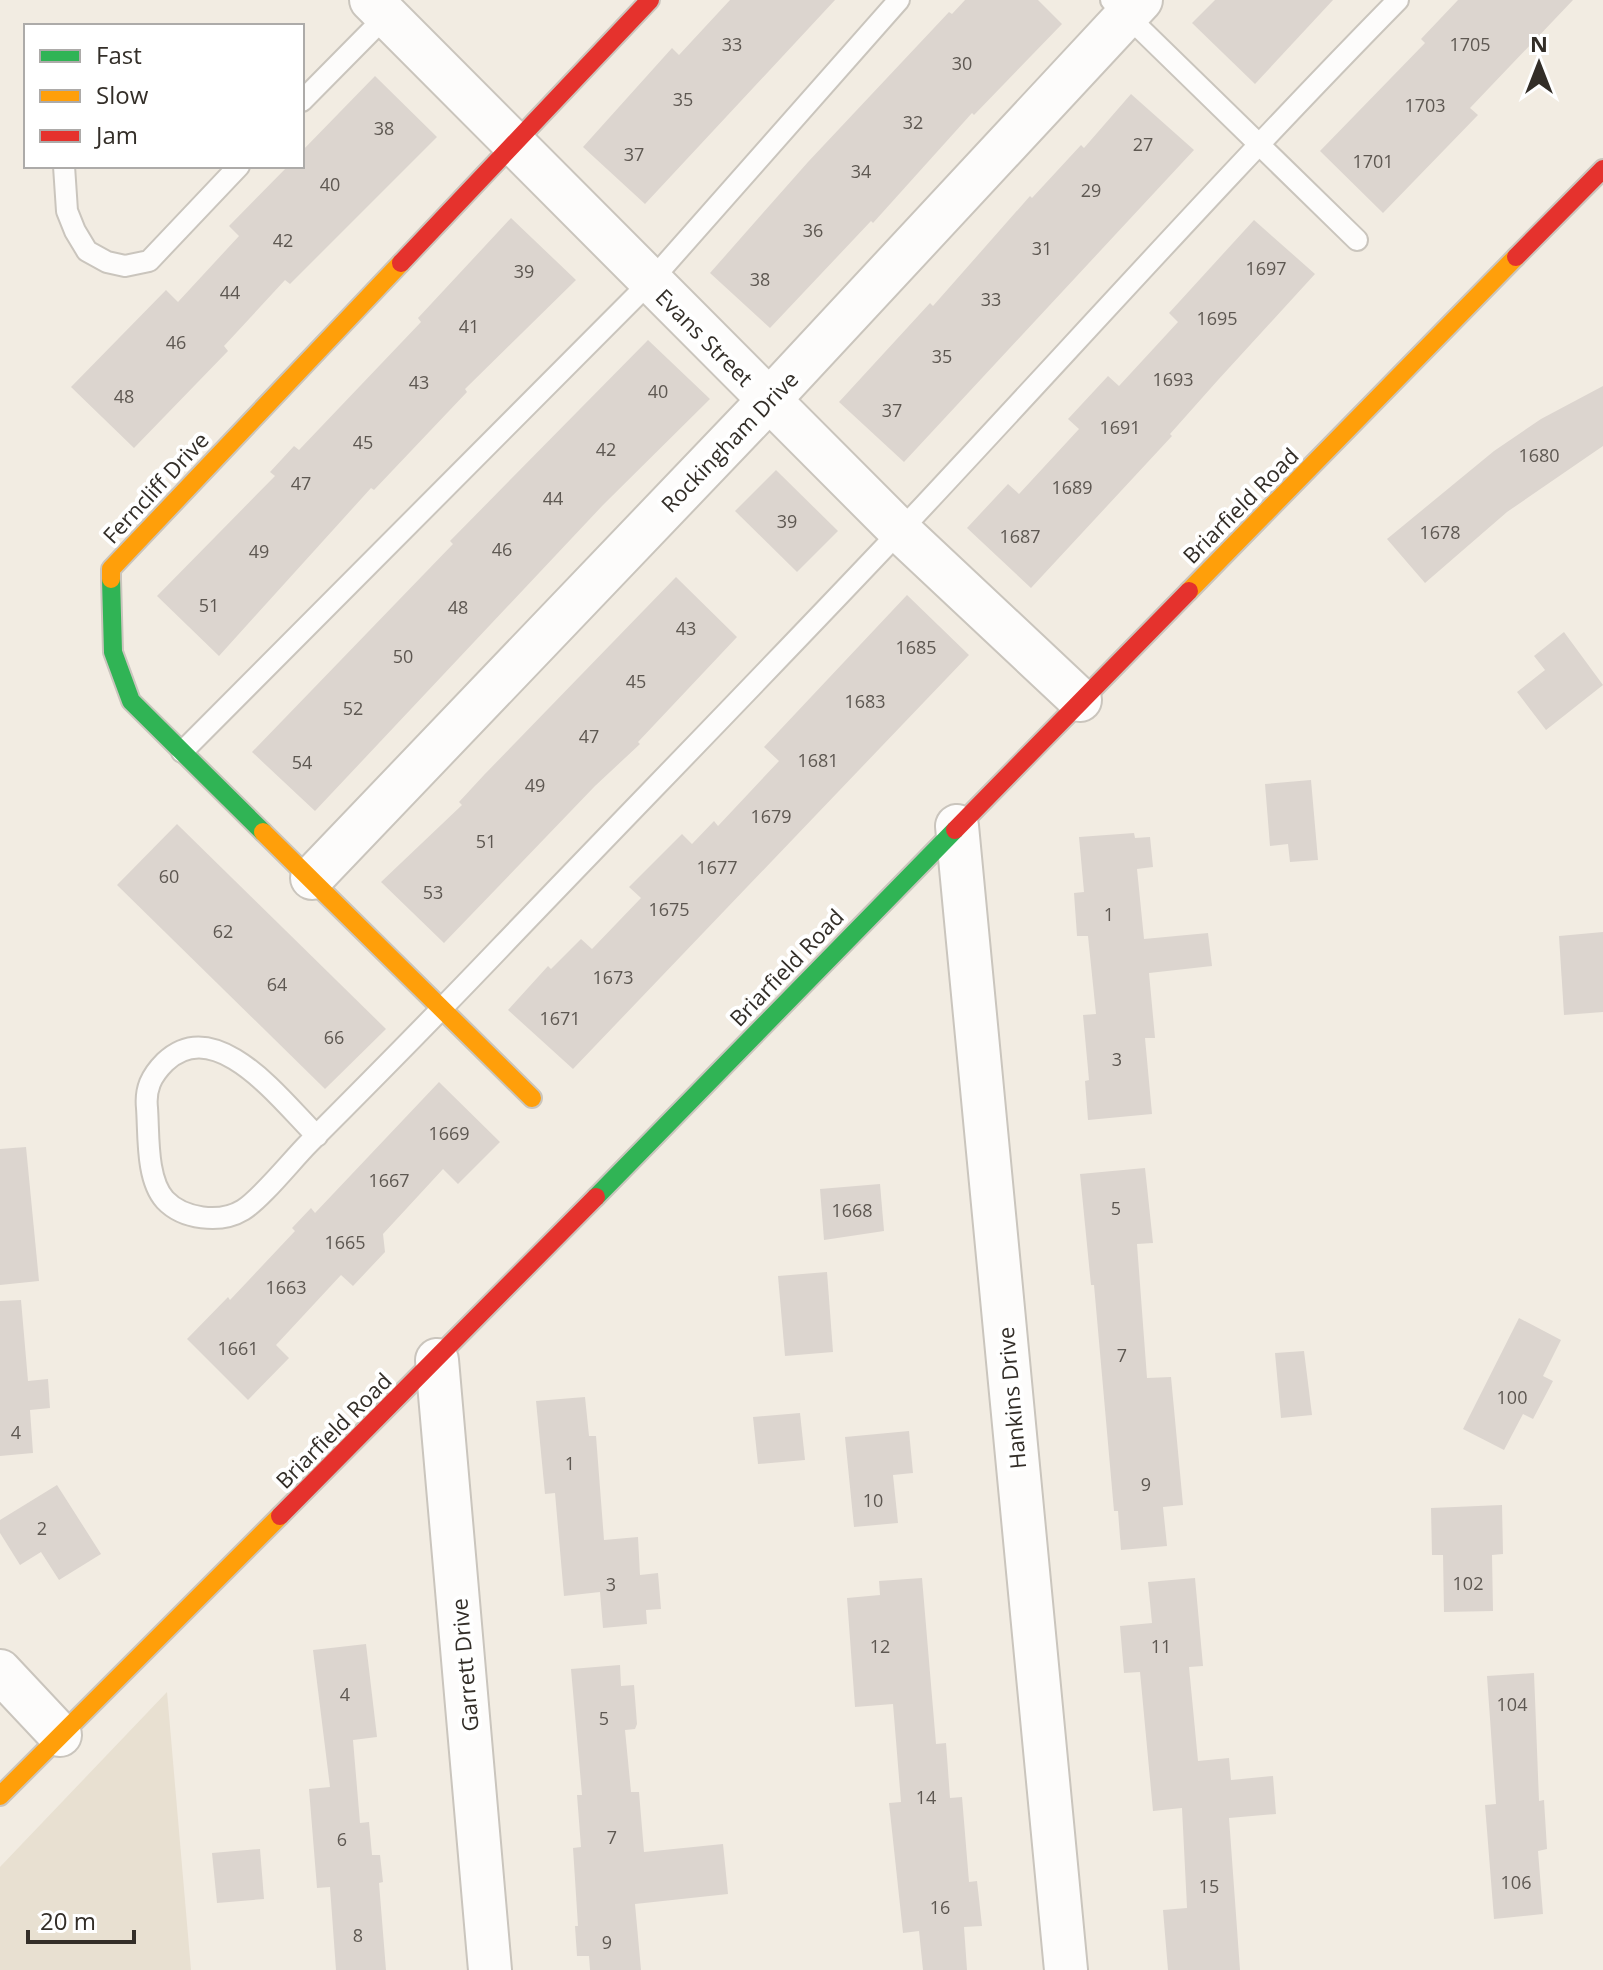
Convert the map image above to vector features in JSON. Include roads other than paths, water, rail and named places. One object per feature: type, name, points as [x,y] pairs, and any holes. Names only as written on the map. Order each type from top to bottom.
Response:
[{"type":"main road","name":"Ferncliff Drive","points":[[532,1098],[131,701],[115,670],[109,612],[111,569],[650,0]]},
{"type":"main road","name":"Briarfield Road","points":[[0,1796],[437,1360],[1603,169]]},
{"type":"street","name":"Rockingham Drive","points":[[312,878],[769,400],[1127,5]]},
{"type":"street","name":"Evans Street","points":[[379,8],[514,142],[649,283],[900,531],[1080,700]]},
{"type":"street","name":"Hankins Drive","points":[[957,826],[1066,1970]]},
{"type":"street","name":"Garrett Drive","points":[[437,1360],[490,1970]]},
{"type":"street","points":[[0,1671],[60,1735]]},
{"type":"lane","points":[[182,752],[649,283],[899,0]]},
{"type":"lane","points":[[317,1136],[245,1065],[224,1052],[199,1046],[175,1053],[157,1070],[145,1092],[154,1177],[163,1198],[186,1215],[212,1218],[242,1211],[317,1136],[442,1009],[900,531],[1256,144],[1398,0]]},
{"type":"lane","points":[[1127,5],[1256,144],[1357,240]]},
{"type":"lane","points":[[304,99],[379,8]]},
{"type":"lane","points":[[64,168],[67,211],[87,251],[107,262],[125,266],[149,261],[237,168]]}]
